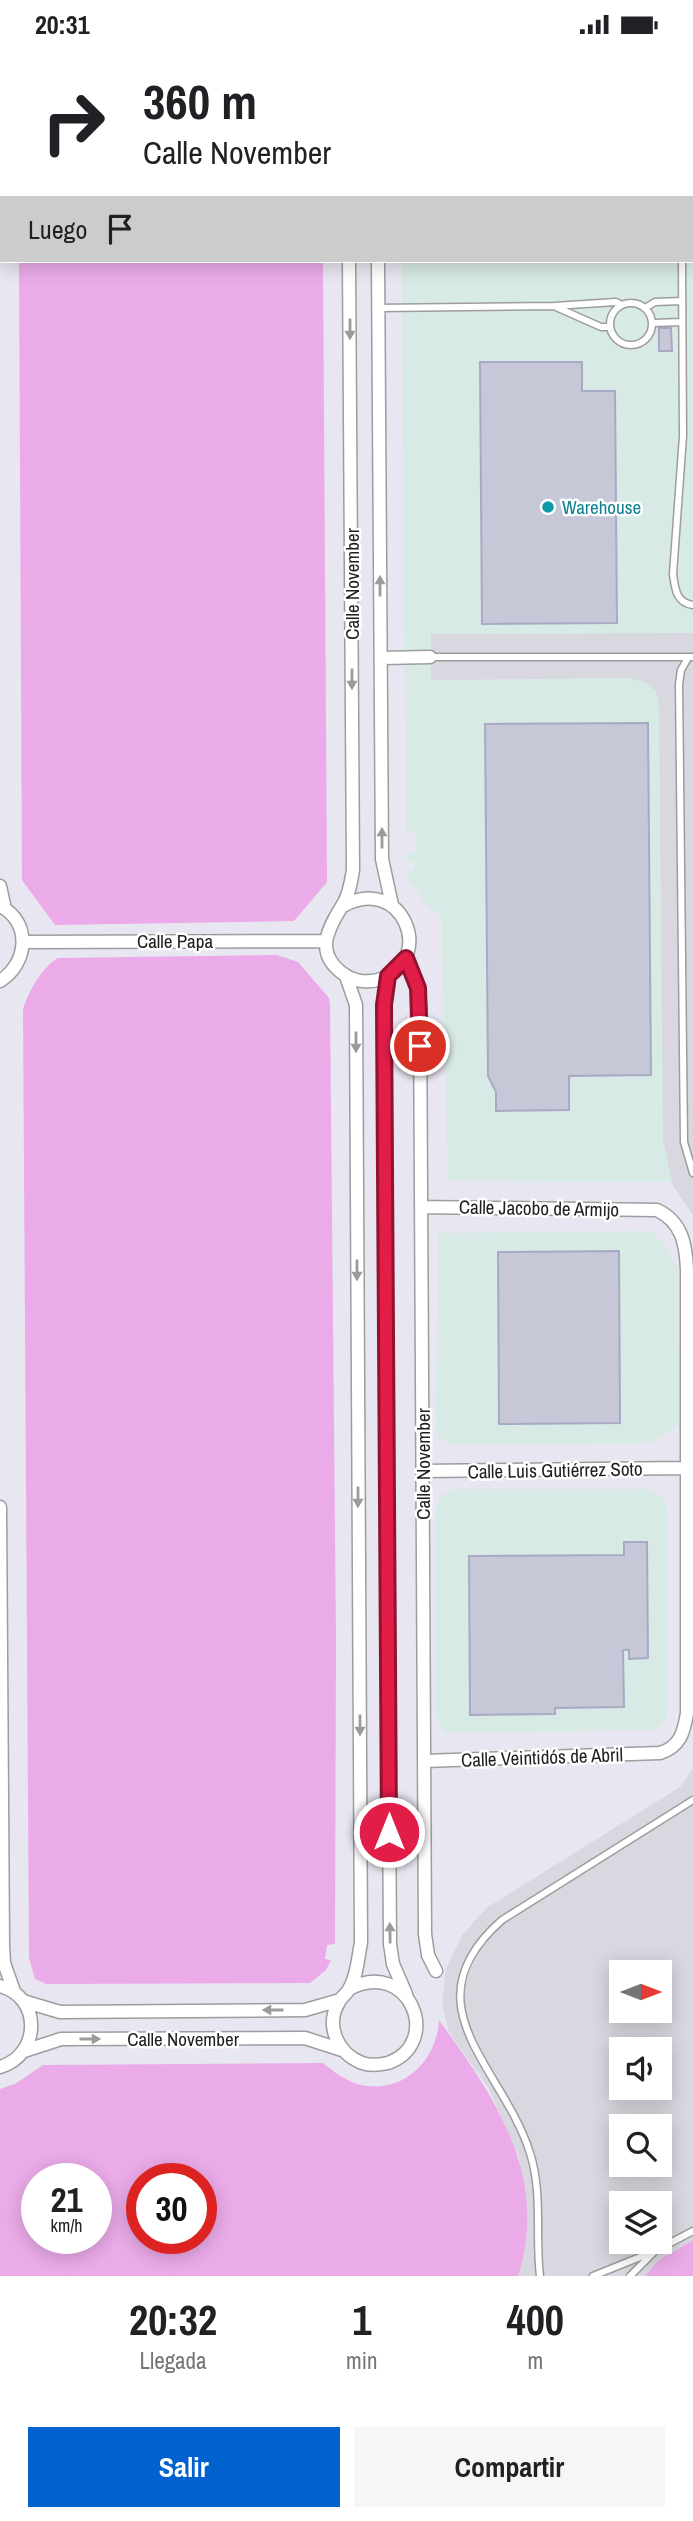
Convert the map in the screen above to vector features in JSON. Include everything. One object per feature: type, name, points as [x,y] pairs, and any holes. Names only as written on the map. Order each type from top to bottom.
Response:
[{"type":"street","name":"Calle November","points":[[343,906],[350,887],[353,859],[349,263]]},
{"type":"street","name":"Calle November","points":[[378,263],[382,869],[391,905]]},
{"type":"street","name":"Calle November","points":[[381,658],[430,657]]},
{"type":"street","points":[[0,886],[3,907],[15,918],[23,941],[18,964],[1,982]]},
{"type":"street","points":[[346,976],[367,982],[388,976],[406,958],[410,935],[400,913],[383,900],[362,898],[343,906],[327,928],[326,941],[328,955],[346,976],[356,1005],[361,1929],[357,1967],[349,1989],[340,2000],[333,2025],[342,2050],[367,2065],[381,2065],[406,2051],[417,2025],[415,2011],[408,1998],[400,1990],[381,1981],[370,1981],[349,1989]]},
{"type":"street","name":"Calle Papa","points":[[23,941],[326,941]]},
{"type":"street","name":"Calle November","points":[[406,958],[418,988],[420,1005],[425,1934],[428,1955],[436,1971]]},
{"type":"street","name":"Calle November","points":[[388,976],[384,1005],[390,1944],[393,1964],[408,1998]]},
{"type":"street","name":"Calle Jacobo de Armijo","points":[[421,1207],[657,1210],[676,1224],[686,1250],[686,1468]]},
{"type":"street","name":"Calle Luis Gutiérrez Soto","points":[[423,1471],[686,1468]]},
{"type":"street","name":"Calle Veintidós de Abril","points":[[424,1761],[660,1753],[671,1749],[678,1742],[687,1713],[686,1468]]},
{"type":"street","points":[[0,1507],[3,1945],[4,1963],[32,2026],[24,2051]]},
{"type":"street","name":"Calle November","points":[[0,1986],[60,2012],[305,2010],[340,2000]]},
{"type":"street","name":"Calle November","points":[[0,2067],[15,2060],[24,2051],[61,2039],[305,2038],[342,2050]]},
{"type":"lane","points":[[682,263],[682,415],[673,574],[676,595],[686,604],[693,605]]},
{"type":"lane","points":[[645,308],[655,302],[693,296]]},
{"type":"lane","points":[[378,308],[554,306],[616,302],[622,305],[638,304],[645,308],[653,323],[648,338],[634,346],[618,341],[610,327],[615,310],[622,305]]},
{"type":"lane","points":[[554,306],[601,327],[610,327]]},
{"type":"lane","points":[[653,323],[682,322]]},
{"type":"lane","points":[[682,359],[693,359]]},
{"type":"lane","points":[[682,415],[693,415]]},
{"type":"lane","points":[[430,657],[691,657]]},
{"type":"lane","points":[[691,657],[681,670],[679,684],[683,1114],[684,1142],[693,1173]]},
{"type":"lane","points":[[540,2276],[540,2214],[532,2157],[515,2113],[466,2033],[461,2003],[464,1976],[478,1946],[502,1920],[693,1800]]},
{"type":"lane","points":[[672,2242],[693,2231]]},
{"type":"lane","points":[[593,2276],[648,2254]]},
{"type":"lane","points":[[630,2276],[652,2254]]},
{"type":"shaded area","points":[[19,263],[323,263],[327,882],[294,921],[55,925],[22,880]]},
{"type":"shaded area","points":[[402,263],[693,263],[693,1182],[448,1181],[441,915],[427,906],[408,879],[407,870],[414,870],[414,862],[407,861],[406,854],[416,853],[416,832],[406,831]]},
{"type":"shaded area","points":[[693,633],[693,1215],[673,1186],[663,1139],[659,703],[656,691],[645,682],[629,678],[431,680],[431,634]]},
{"type":"shaded area","points":[[277,955],[298,962],[329,998],[330,1005],[336,1639],[335,1944],[327,1945],[325,1959],[331,1960],[326,1970],[310,1983],[46,1984],[35,1979],[29,1958],[23,1010],[36,981],[46,967],[58,958]]},
{"type":"shaded area","points":[[438,1233],[654,1233],[677,1265],[679,1418],[675,1428],[650,1443],[451,1445],[439,1438],[436,1432]]},
{"type":"shaded area","points":[[453,1489],[647,1489],[662,1497],[667,1506],[667,1717],[657,1730],[444,1733],[436,1715],[436,1510],[439,1497]]},
{"type":"shaded area","points":[[693,1768],[693,2276],[518,2276],[527,2228],[519,2158],[489,2089],[449,2032],[442,2005],[446,1969],[462,1935],[488,1907],[680,1787]]},
{"type":"shaded area","points":[[439,2020],[479,2078],[511,2139],[522,2171],[527,2205],[526,2239],[518,2276],[0,2276],[0,2089],[15,2084],[43,2065],[323,2063],[351,2082],[377,2086],[404,2079],[425,2061],[432,2048]]},
{"type":"shaded area","points":[[693,2240],[693,2276],[645,2276],[658,2261]]},
{"type":"building","points":[[659,328],[671,328],[672,351],[659,351]]},
{"type":"building","name":"Warehouse","points":[[480,362],[582,362],[582,391],[615,391],[617,623],[482,624]]},
{"type":"building","points":[[648,723],[651,1075],[569,1076],[569,1110],[496,1111],[496,1092],[488,1076],[485,724]]},
{"type":"building","points":[[619,1251],[620,1423],[499,1424],[498,1252]]},
{"type":"building","points":[[624,1542],[647,1542],[648,1658],[629,1659],[629,1650],[623,1650],[624,1707],[555,1708],[555,1714],[470,1715],[469,1556],[624,1555]]},
{"type":"place","name":"Warehouse","points":[[548,507]]},
{"type":"route","points":[[389,1832],[384,1005],[388,976],[406,958],[418,988],[420,1046]]}]
